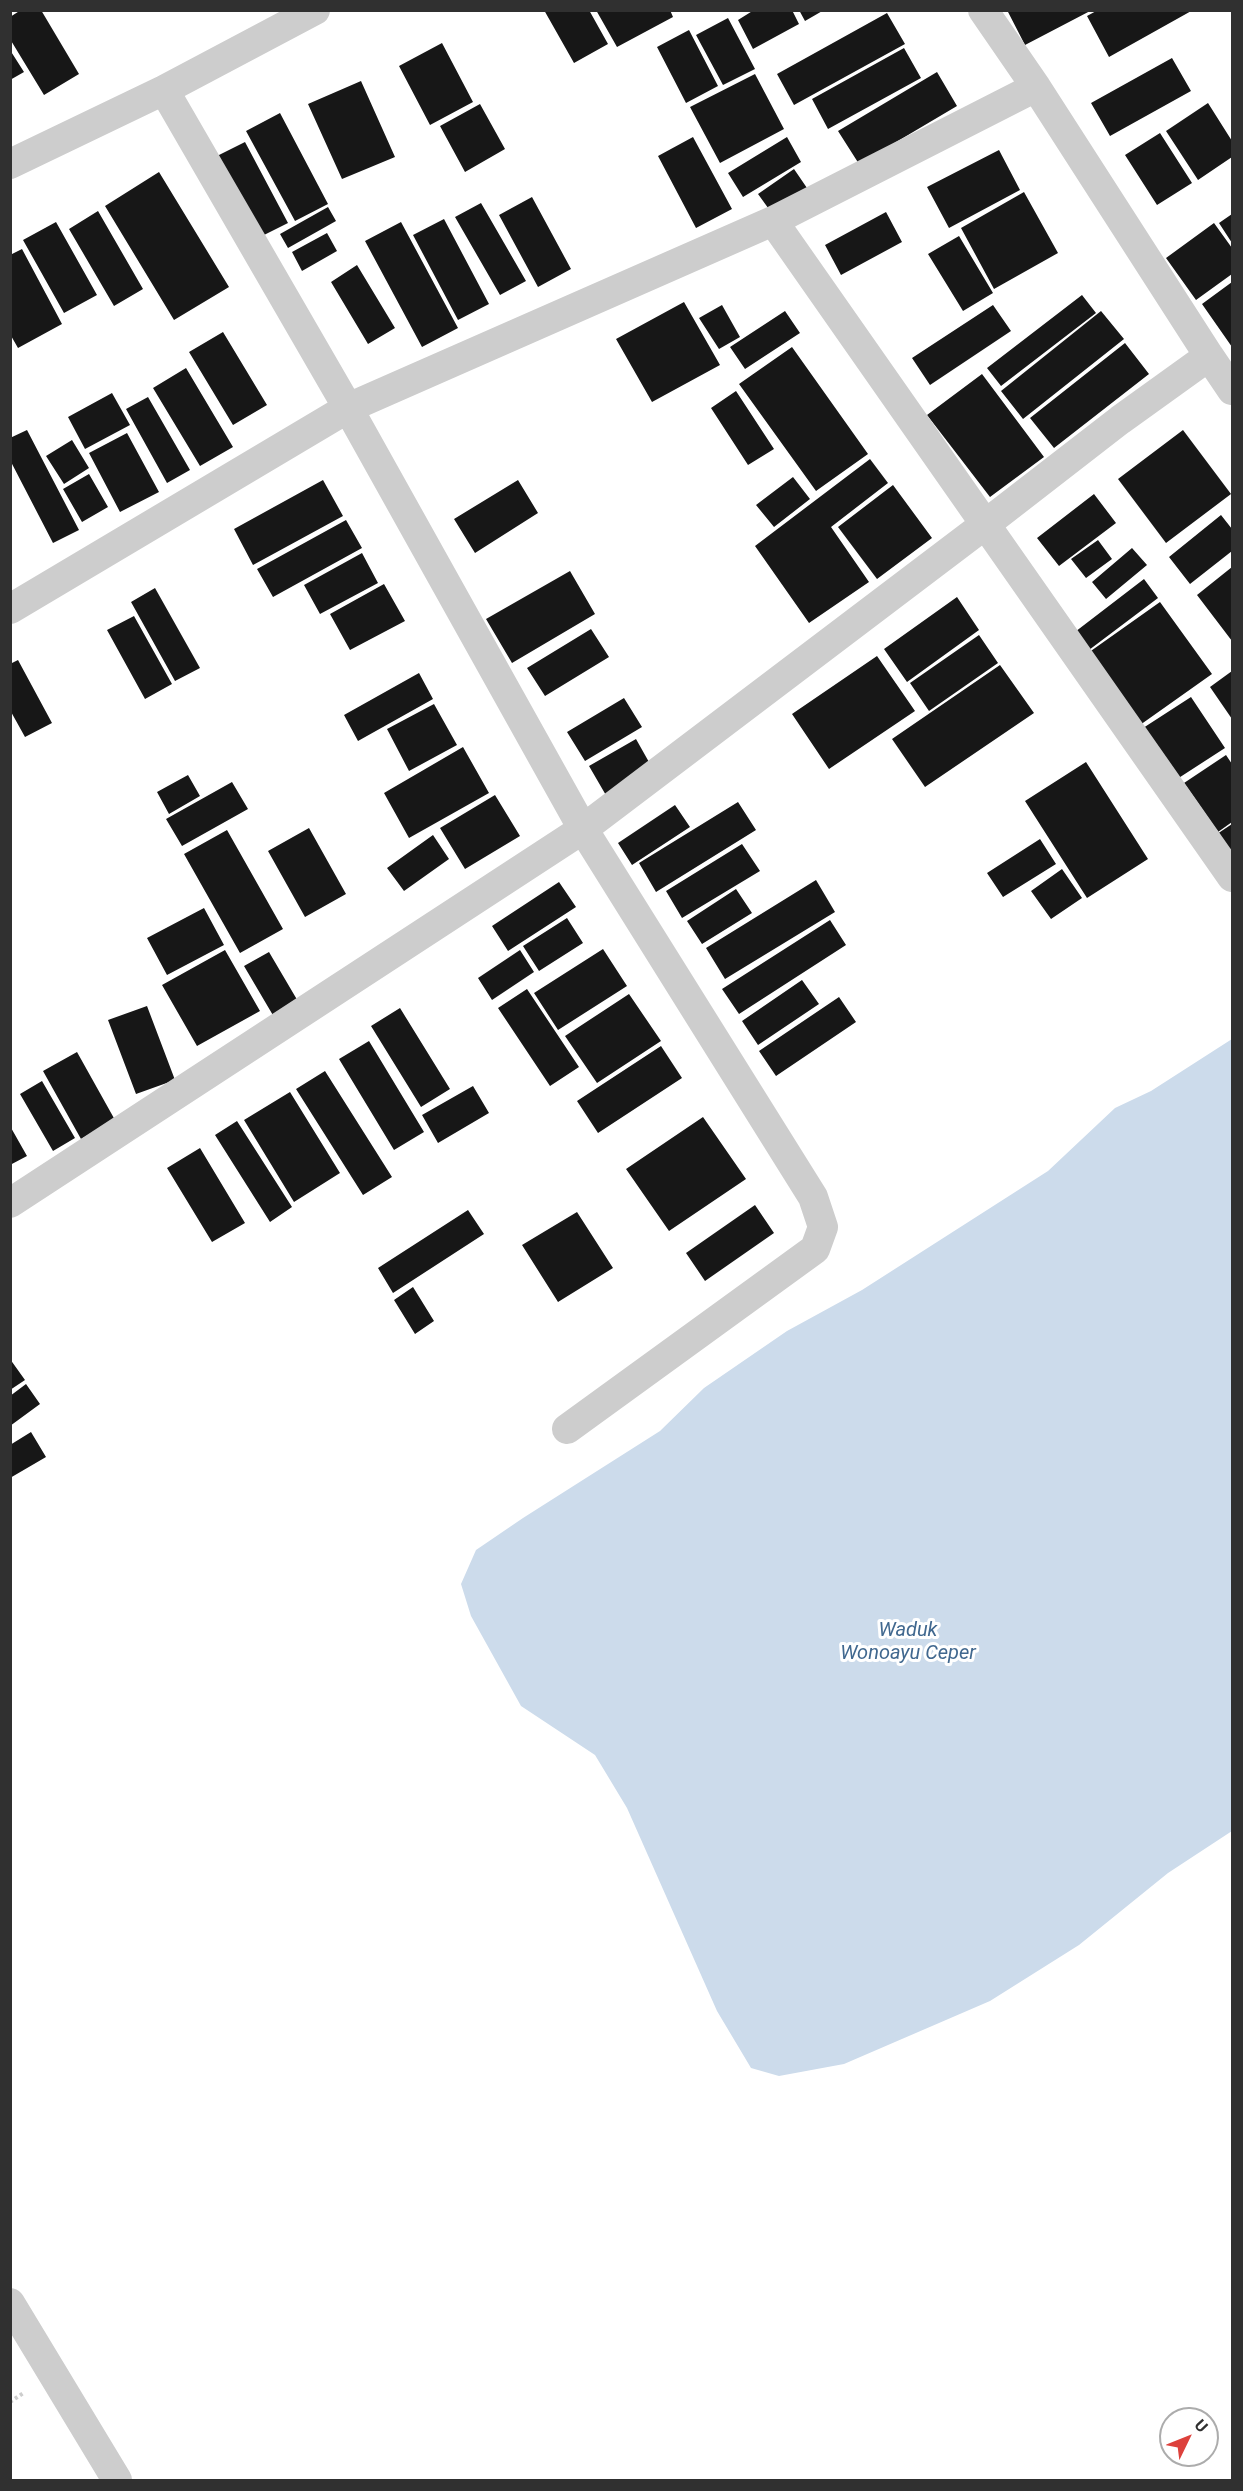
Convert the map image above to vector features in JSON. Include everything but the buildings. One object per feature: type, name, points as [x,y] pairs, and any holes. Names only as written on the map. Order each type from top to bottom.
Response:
[{"type":"street","points":[[10,164],[164,90],[315,10]]},
{"type":"street","points":[[982,10],[1036,87],[1233,390]]},
{"type":"street","points":[[10,609],[348,408],[773,221],[1036,87]]},
{"type":"street","points":[[164,90],[348,408],[583,829],[813,1197],[823,1227],[815,1249],[807,1256],[567,1429]]},
{"type":"street","points":[[773,221],[1233,877]]},
{"type":"street","points":[[10,1203],[583,829],[987,524],[1120,420],[1209,356]]},
{"type":"street","points":[[10,2303],[117,2481]]},
{"type":"water","name":"Waduk Wonoayu Ceper","points":[[1232,1039],[1232,1831],[1168,1873],[1079,1945],[990,2001],[844,2064],[779,2076],[751,2068],[717,2011],[627,1808],[595,1755],[521,1706],[471,1616],[461,1584],[476,1550],[660,1431],[704,1388],[787,1331],[862,1290],[1048,1171],[1115,1108],[1151,1091]]}]
